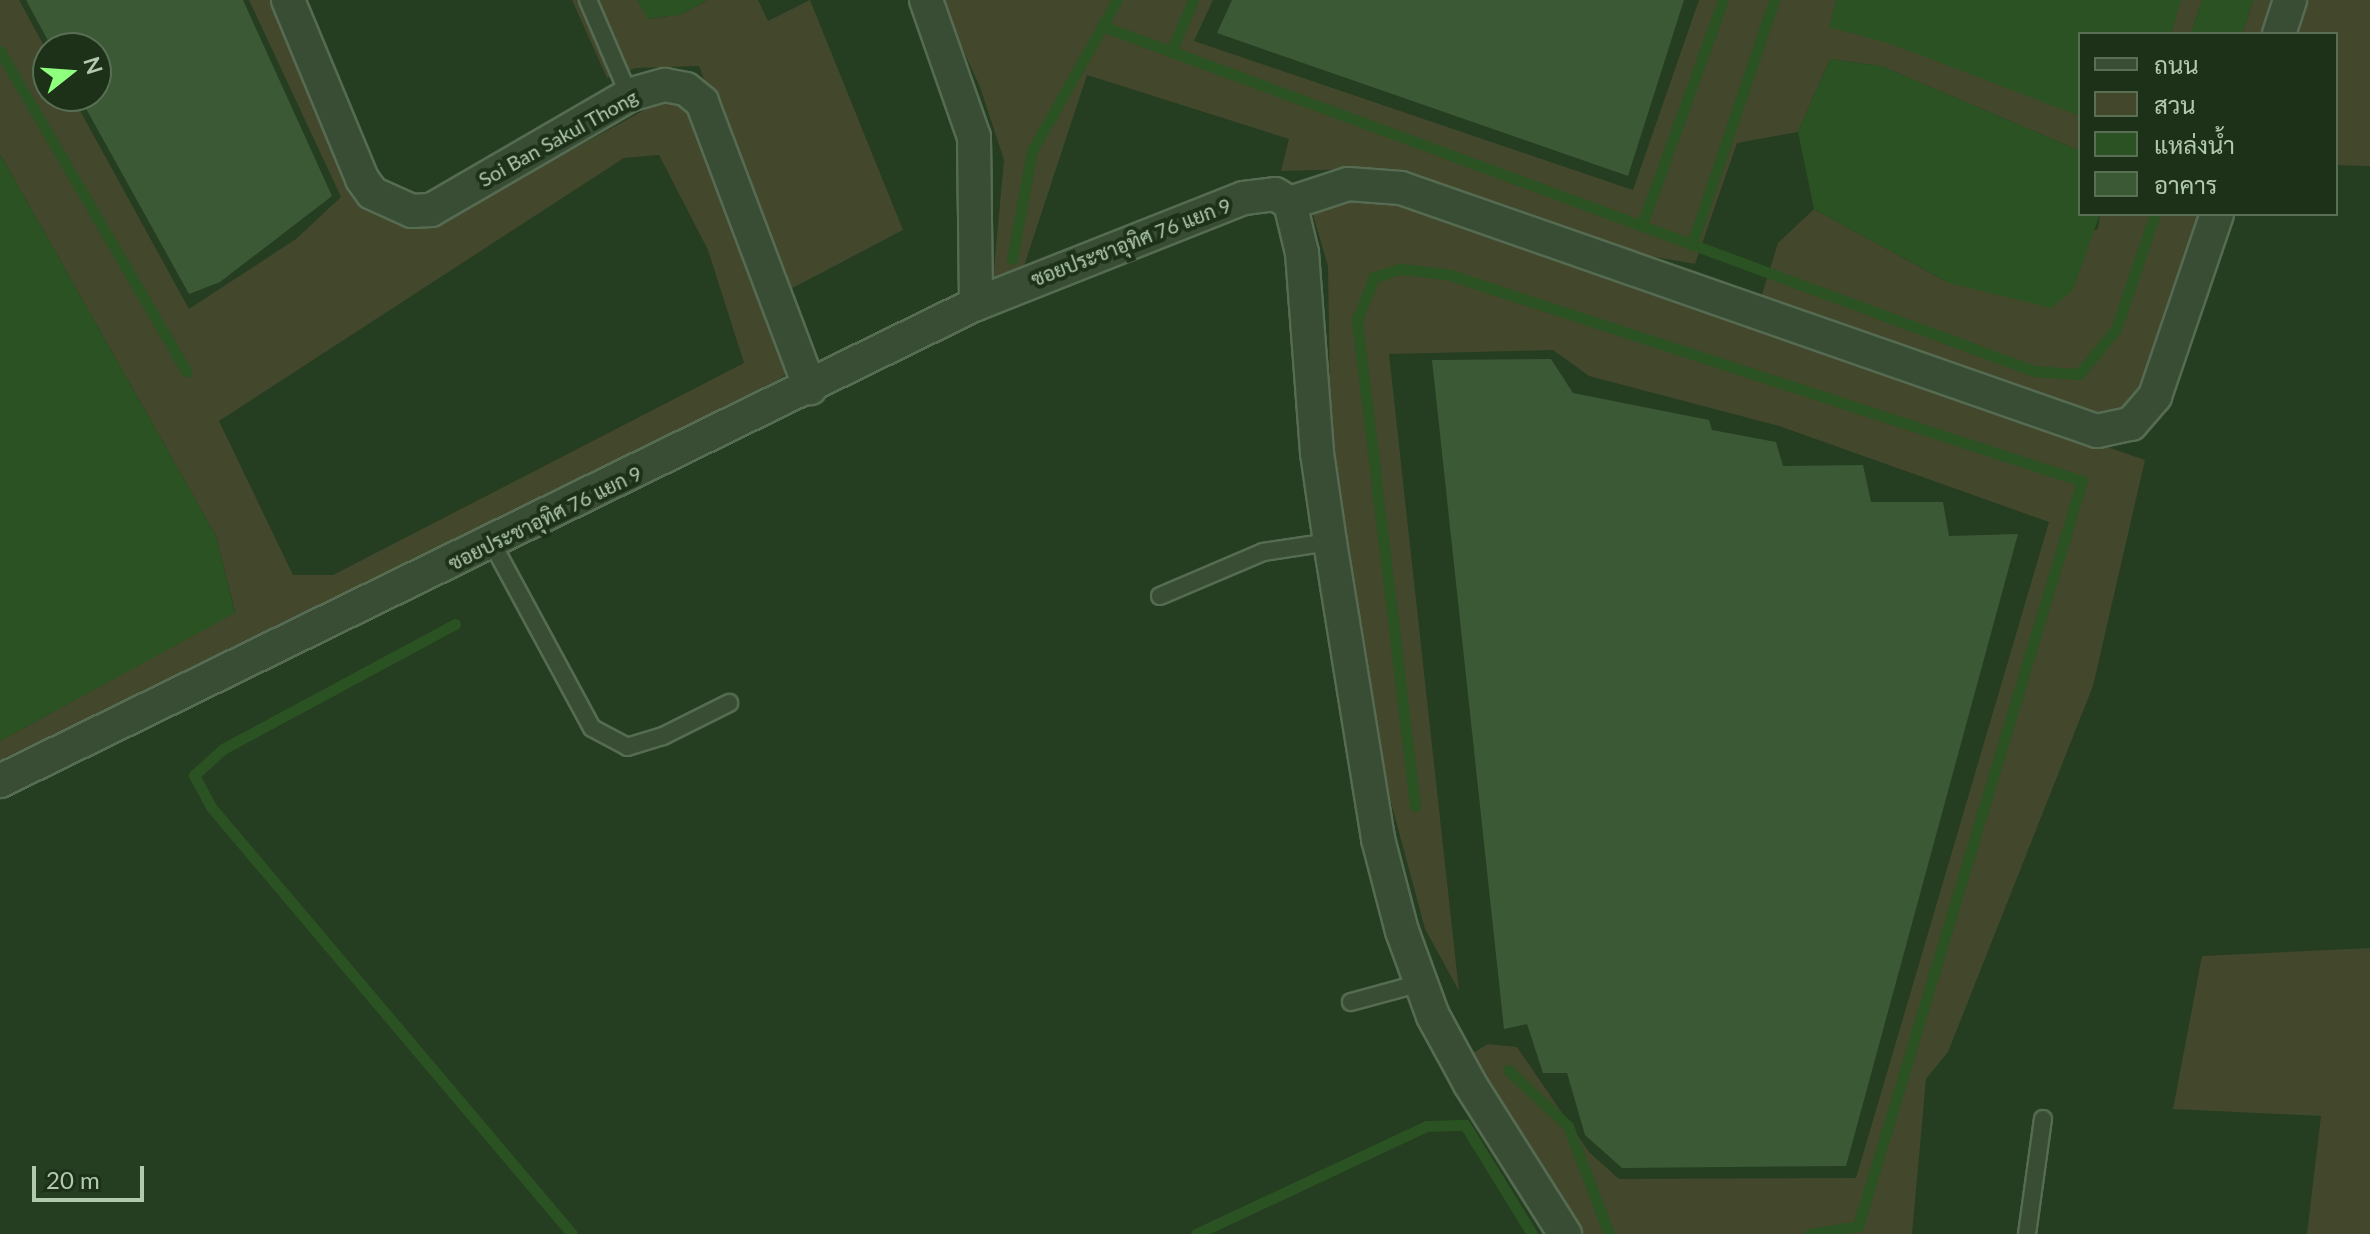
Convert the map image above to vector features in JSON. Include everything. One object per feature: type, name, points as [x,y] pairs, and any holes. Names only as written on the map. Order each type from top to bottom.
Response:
[{"type":"street","name":"Soi Ban Sakul Thong","points":[[288,0],[362,179],[372,193],[412,211],[431,210],[629,95],[665,85],[686,89],[702,102],[810,388]]},
{"type":"street","points":[[926,0],[974,137],[976,304]]},
{"type":"street","points":[[2280,32],[2290,0]]},
{"type":"street","points":[[1565,1234],[1470,1084],[1421,983],[1378,839],[1317,453],[1302,253],[1290,203],[1348,184],[1401,188],[2097,431],[2131,424],[2155,396],[2216,216]]},
{"type":"street","name":"ซอยประชาอุทิศ 76 แยก 9","points":[[0,781],[810,388],[976,304],[1244,198],[1275,194],[1290,203]]},
{"type":"lane","points":[[588,0],[629,95]]},
{"type":"lane","points":[[1160,596],[1263,552],[1330,542]]},
{"type":"lane","points":[[492,543],[592,728],[627,747],[663,736],[729,703]]},
{"type":"lane","points":[[1351,1002],[1421,983]]},
{"type":"lane","points":[[2027,1234],[2043,1119]]},
{"type":"green space","points":[[0,0],[19,0],[37,32],[32,32],[32,112],[81,112],[189,309],[296,239],[341,197],[249,0],[275,0],[353,176],[410,226],[541,167],[659,102],[675,101],[692,115],[792,368],[759,398],[0,760],[0,741],[235,612],[216,536],[0,154]],"holes":[[[659,155],[708,250],[744,363],[333,575],[293,575],[219,421],[624,158]]]},
{"type":"green space","points":[[572,0],[637,0],[649,19],[682,14],[707,0],[758,0],[768,21],[810,0],[903,230],[785,292],[699,66],[636,68],[607,78]]},
{"type":"green space","points":[[940,0],[1213,0],[1194,41],[1633,190],[1699,0],[2202,0],[2192,32],[2078,32],[2078,150],[1881,66],[1830,59],[1798,132],[1737,143],[1695,264],[1616,250],[1357,169],[1281,171],[1289,139],[1087,75],[1022,272],[993,280],[1004,160],[980,87]]},
{"type":"green space","points":[[2253,0],[2281,0],[2270,32],[2243,32]]},
{"type":"green space","points":[[2309,0],[2370,0],[2370,166],[2338,165],[2338,32],[2299,32]]},
{"type":"green space","points":[[1373,194],[2145,460],[2093,686],[1948,1052],[1926,1079],[1912,1234],[1584,1234],[1471,1054],[1488,1044],[1517,1047],[1589,1152],[1619,1179],[1856,1178],[2049,522],[1779,426],[1589,376],[1553,350],[1389,354],[1459,991],[1425,929],[1377,750],[1331,465],[1328,266],[1313,215],[1343,196]]},
{"type":"green space","points":[[1814,209],[1949,283],[2098,229],[2100,216],[2206,216],[2147,391],[2127,412],[2093,419],[1759,304],[1778,243]]},
{"type":"green space","points":[[2370,948],[2370,1234],[2307,1234],[2321,1116],[2173,1109],[2202,956]]},
{"type":"water","points":[[637,0],[707,0],[682,14],[648,19]]},
{"type":"water","points":[[1836,0],[2181,0],[2172,32],[2078,32],[2078,115],[1891,44],[1829,27]]},
{"type":"water","points":[[2202,0],[2253,0],[2243,32],[2192,32]]},
{"type":"water","points":[[1830,59],[1881,66],[2078,150],[2078,216],[2099,216],[2073,290],[2051,308],[1949,283],[1814,209],[1798,132]]},
{"type":"water","points":[[0,154],[216,536],[235,613],[0,741]]},
{"type":"building","points":[[26,0],[243,0],[332,196],[220,282],[189,294],[88,112],[112,112],[112,32],[43,32]]},
{"type":"building","points":[[1232,0],[1684,0],[1628,176],[1217,33]]},
{"type":"building","points":[[1551,359],[1573,393],[1709,420],[1712,430],[1776,442],[1783,466],[1863,465],[1871,502],[1943,502],[1949,536],[2018,534],[1846,1166],[1622,1168],[1585,1135],[1567,1073],[1543,1073],[1527,1024],[1504,1029],[1432,360]]},
{"type":"waterway","points":[[1012,259],[1032,151],[1117,0]]},
{"type":"waterway","points":[[1171,52],[1193,0]]},
{"type":"waterway","points":[[1642,225],[1723,0]]},
{"type":"waterway","points":[[1692,244],[1774,0]]},
{"type":"waterway","points":[[1102,26],[2034,371],[2079,374],[2116,329],[2154,216]]},
{"type":"waterway","points":[[0,51],[187,372]]},
{"type":"waterway","points":[[1415,806],[1357,320],[1374,277],[1400,269],[1447,274],[2082,481],[1858,1226],[1810,1234]]},
{"type":"waterway","points":[[455,624],[223,749],[194,775],[211,807],[572,1234]]},
{"type":"waterway","points":[[1508,1070],[1568,1126],[1609,1234]]},
{"type":"waterway","points":[[1196,1234],[1427,1126],[1465,1125],[1532,1234]]}]
